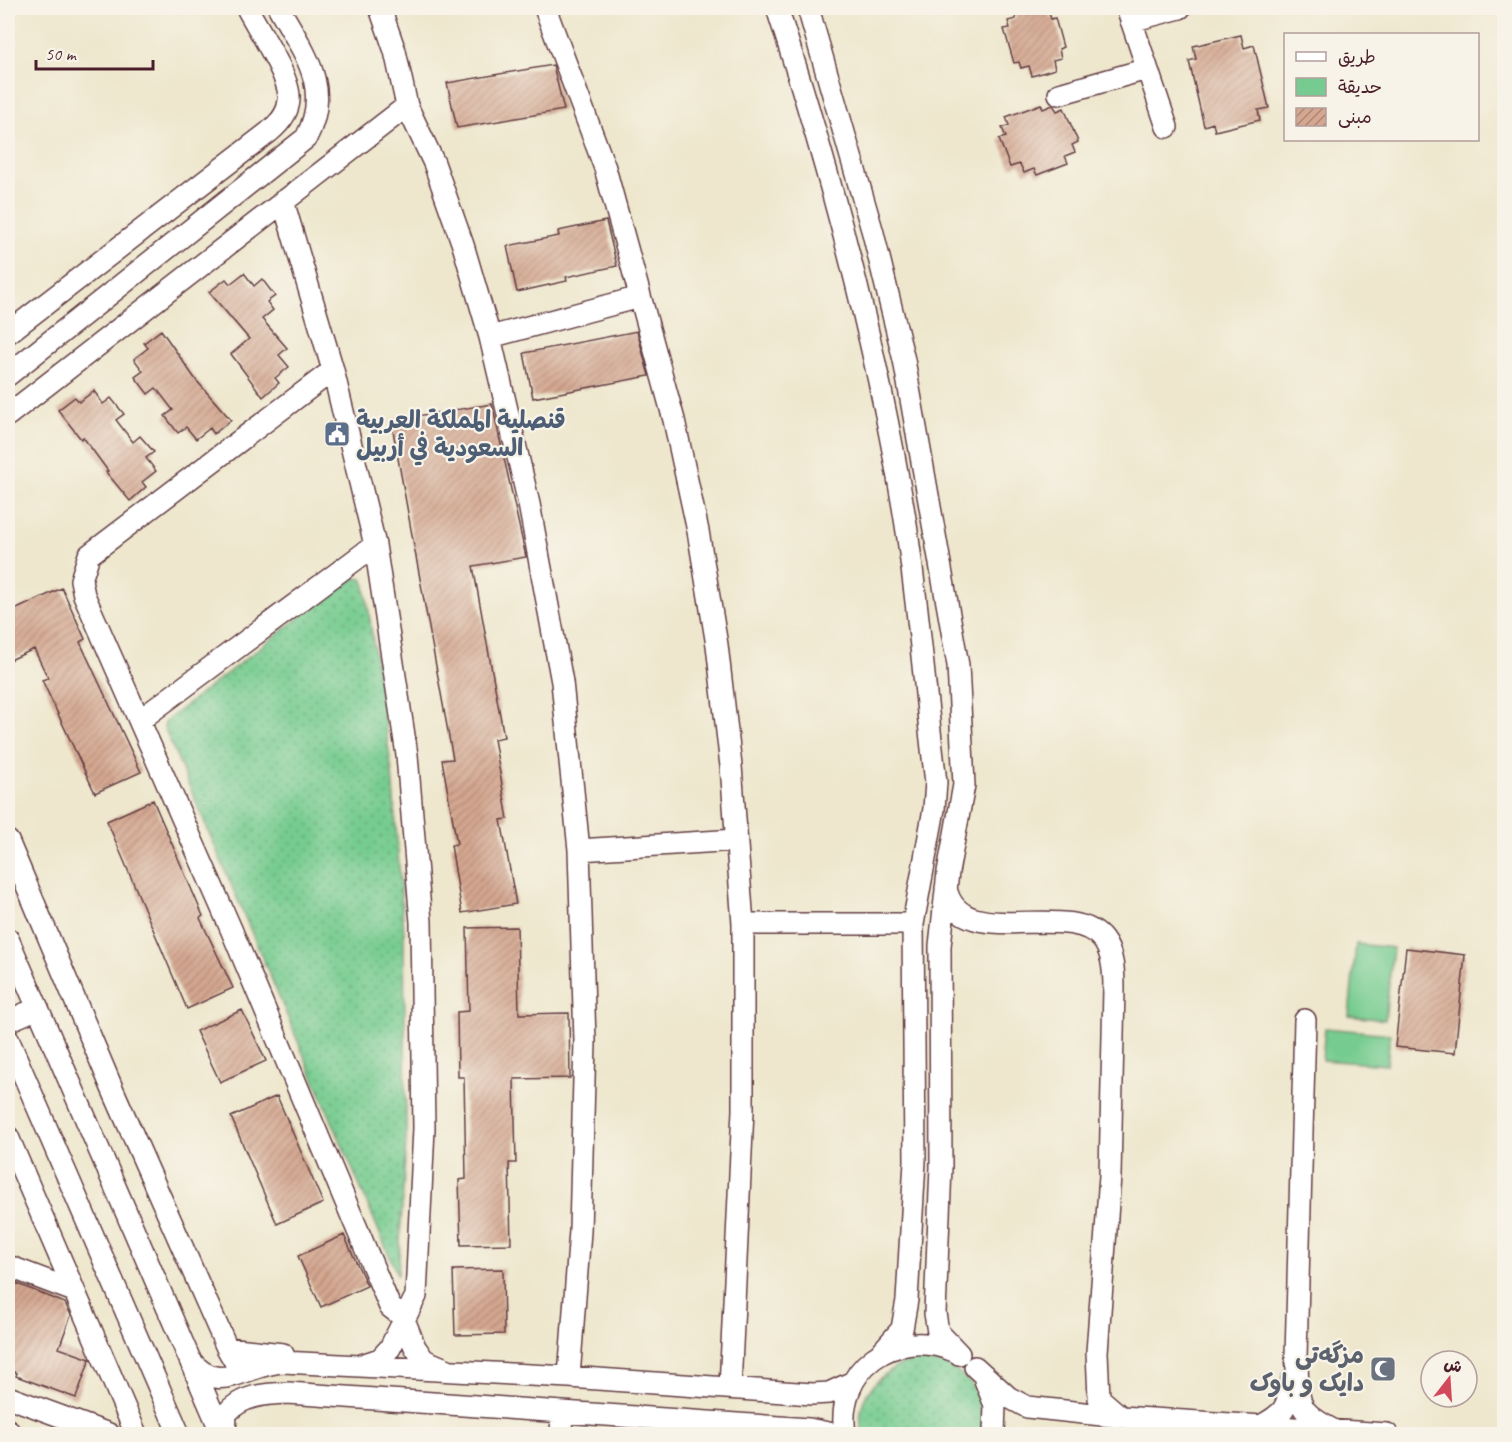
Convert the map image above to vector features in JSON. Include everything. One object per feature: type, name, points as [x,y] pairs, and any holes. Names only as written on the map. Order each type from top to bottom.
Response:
[{"type":"street","points":[[8,333],[269,132],[283,118],[289,96],[286,82],[247,8]]},
{"type":"street","points":[[8,375],[306,138],[316,113],[317,86],[314,73],[279,8]]},
{"type":"street","points":[[380,8],[395,51],[407,106],[434,163],[463,245],[490,337],[548,598],[563,693],[579,850],[585,1041],[580,1231],[569,1377]]},
{"type":"street","points":[[545,8],[605,168],[674,420],[698,531],[717,645],[731,766],[743,924],[743,1110],[730,1388]]},
{"type":"street","points":[[777,8],[832,185],[860,291],[897,474],[917,615],[936,782],[934,808],[915,899],[913,924],[915,1161],[907,1300],[902,1329],[880,1354],[865,1366],[853,1382],[845,1401],[845,1434]]},
{"type":"street","points":[[808,8],[857,172],[904,360],[958,665],[964,785],[945,888],[940,956],[941,1167],[935,1313],[938,1332],[959,1354],[1018,1404],[1121,1417],[1387,1434]]},
{"type":"street","points":[[1167,127],[1129,14],[1180,8]]},
{"type":"street","points":[[1059,94],[1147,69]]},
{"type":"street","points":[[8,415],[407,106]]},
{"type":"street","points":[[283,201],[333,370],[375,545],[407,755],[422,922],[424,1128],[416,1296],[411,1310],[403,1317],[394,1343],[385,1355],[362,1365]]},
{"type":"street","points":[[490,337],[640,297]]},
{"type":"street","points":[[333,370],[89,555],[81,580],[84,595],[231,929],[390,1307],[403,1317],[415,1347],[424,1359],[448,1370]]},
{"type":"street","points":[[140,720],[375,545]]},
{"type":"street","points":[[917,615],[932,653],[939,656],[945,652],[948,615]]},
{"type":"street","points":[[931,741],[933,684],[941,676],[948,677],[950,681],[963,735]]},
{"type":"street","points":[[579,850],[736,840]]},
{"type":"street","points":[[8,841],[112,1088],[227,1348],[244,1371],[258,1372],[262,1380],[261,1389],[253,1397]]},
{"type":"street","points":[[945,888],[951,903],[966,917],[1021,923],[1082,925],[1093,930],[1104,940],[1114,969],[1110,1176],[1097,1352],[1099,1398],[1106,1407],[1121,1417]]},
{"type":"street","points":[[940,956],[948,940],[962,928],[1021,923]]},
{"type":"street","points":[[743,924],[913,924]]},
{"type":"street","points":[[8,939],[224,1434]]},
{"type":"street","points":[[8,1021],[38,1008]]},
{"type":"street","points":[[1258,1427],[1283,1412],[1288,1405],[1296,1356],[1305,1020]]},
{"type":"street","points":[[8,1039],[180,1434]]},
{"type":"street","points":[[8,1139],[136,1434]]},
{"type":"street","points":[[8,1266],[74,1291]]},
{"type":"street","points":[[880,1354],[899,1346],[920,1343],[940,1346],[959,1354]]},
{"type":"street","points":[[227,1348],[292,1355],[337,1364]]},
{"type":"street","points":[[1069,1412],[1086,1398],[1097,1352]]},
{"type":"street","points":[[1296,1356],[1302,1407],[1314,1420],[1337,1432]]},
{"type":"street","points":[[190,1360],[209,1377],[227,1377],[268,1363],[294,1362],[569,1377],[812,1394],[830,1393],[853,1382]]},
{"type":"street","points":[[288,1393],[277,1385],[277,1374],[281,1368],[294,1362]]},
{"type":"street","points":[[975,1367],[988,1385],[994,1405],[994,1434]]},
{"type":"street","points":[[224,1434],[226,1414],[238,1401],[288,1393],[562,1413],[724,1429],[809,1429],[832,1434]]},
{"type":"street","points":[[8,1397],[109,1434]]},
{"type":"street","points":[[561,1434],[562,1413]]},
{"type":"street","points":[[8,1430],[10,1434]]},
{"type":"green space","points":[[355,578],[362,579],[365,586],[392,772],[404,933],[406,1139],[398,1276],[164,727],[166,721],[294,621]]},
{"type":"green space","points":[[1356,944],[1393,948],[1385,1020],[1349,1016]]},
{"type":"green space","points":[[1325,1028],[1390,1034],[1387,1065],[1322,1060]]},
{"type":"green space","points":[[918,1359],[947,1366],[969,1381],[981,1404],[981,1434],[863,1434],[862,1407],[873,1385],[893,1369]]},
{"type":"building","points":[[1013,8],[1039,8],[1040,12],[1048,10],[1051,19],[1055,18],[1063,47],[1059,49],[1061,58],[1053,60],[1055,69],[1032,76],[1029,66],[1021,68],[1019,62],[1014,63],[1004,29],[1010,28],[1008,21],[1016,19]]},
{"type":"building","points":[[1241,35],[1244,48],[1254,45],[1269,108],[1258,110],[1260,120],[1215,131],[1213,123],[1204,126],[1189,61],[1196,59],[1193,46]]},
{"type":"building","points":[[553,65],[564,110],[457,128],[447,83]]},
{"type":"building","points":[[1041,104],[1043,109],[1053,105],[1057,111],[1064,108],[1078,142],[1072,145],[1075,152],[1065,156],[1068,163],[1037,175],[1034,169],[1024,173],[1020,164],[1010,167],[999,139],[1006,137],[1002,128],[1009,125],[1006,117]]},
{"type":"building","points":[[606,221],[617,266],[566,277],[567,281],[517,292],[507,246],[559,236],[558,231]]},
{"type":"building","points":[[244,273],[254,286],[262,279],[275,296],[267,302],[273,310],[262,319],[287,348],[279,355],[289,367],[275,378],[279,383],[263,397],[231,354],[249,339],[209,292],[226,279],[230,284]]},
{"type":"building","points":[[161,330],[196,380],[231,420],[214,434],[210,428],[196,439],[186,427],[178,433],[165,416],[173,410],[156,388],[148,394],[135,377],[143,371],[134,359],[148,348],[144,343]]},
{"type":"building","points":[[637,331],[649,376],[533,398],[524,353]]},
{"type":"building","points":[[94,391],[103,404],[111,398],[124,414],[116,420],[133,442],[140,436],[154,452],[146,458],[156,471],[142,482],[146,487],[130,501],[106,472],[108,471],[83,437],[81,439],[58,410],[75,397],[79,402]]},
{"type":"building","points":[[492,404],[526,557],[473,566],[504,737],[494,739],[508,819],[501,820],[516,904],[462,913],[451,845],[457,844],[442,760],[453,759],[391,420]]},
{"type":"building","points":[[62,588],[85,639],[80,642],[141,772],[95,793],[42,680],[48,678],[34,649],[8,661],[8,613]]},
{"type":"building","points":[[153,800],[203,916],[200,918],[233,988],[187,1009],[107,821]]},
{"type":"building","points":[[517,927],[519,1014],[569,1013],[570,1078],[514,1079],[516,1163],[509,1163],[511,1244],[461,1245],[459,1180],[466,1179],[464,1077],[458,1077],[457,1012],[469,1011],[467,928]]},
{"type":"building","points":[[1406,948],[1465,955],[1455,1053],[1395,1047]]},
{"type":"building","points":[[242,1010],[266,1061],[220,1082],[196,1031]]},
{"type":"building","points":[[277,1096],[323,1203],[277,1224],[231,1117]]},
{"type":"building","points":[[344,1235],[367,1286],[321,1307],[298,1256]]},
{"type":"building","points":[[503,1269],[504,1334],[455,1335],[453,1270]]},
{"type":"building","points":[[8,1280],[65,1303],[71,1315],[59,1348],[90,1359],[76,1398],[16,1376],[17,1373],[8,1370]]},
{"type":"place","name":"قنصلية المملكة العربية السعودية في أربيل","points":[[337,434]]},
{"type":"place","name":"مزگەتی دایک و باوک","points":[[1383,1369]]}]
